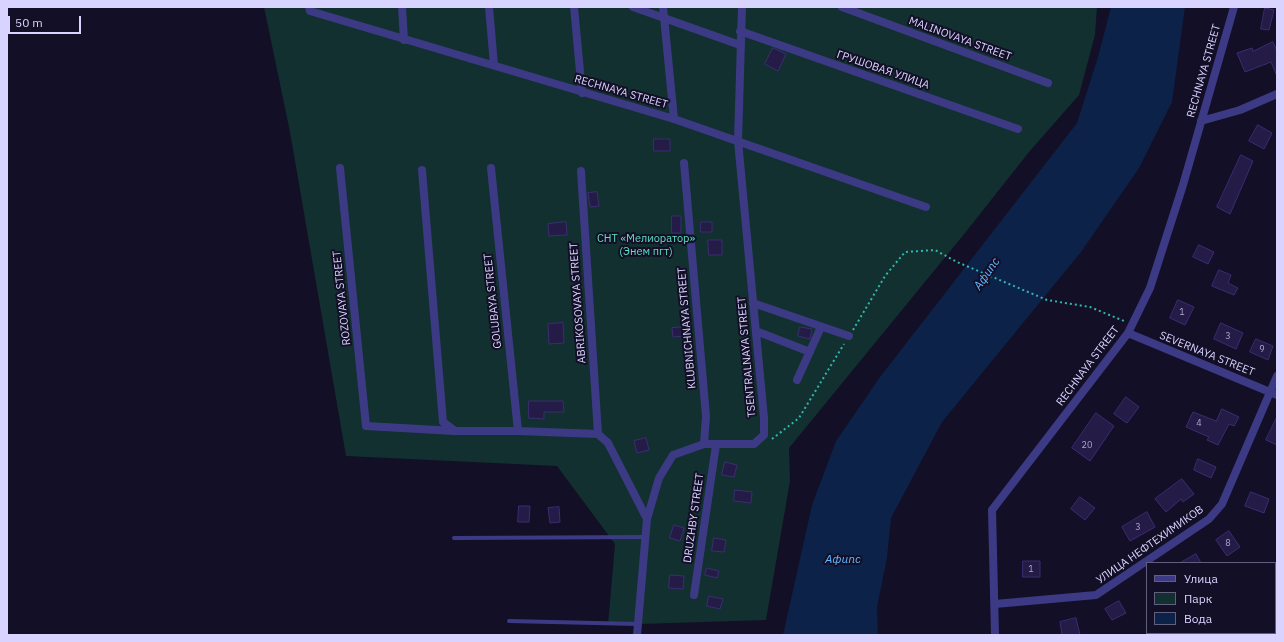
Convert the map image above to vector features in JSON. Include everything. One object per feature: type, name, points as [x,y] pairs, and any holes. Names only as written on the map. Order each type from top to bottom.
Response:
[{"type":"street","name":"RECHNAYA STREET","points":[[309,7],[310,11],[404,40],[494,65],[582,93],[674,119],[926,207]]},
{"type":"street","points":[[402,7],[404,40]]},
{"type":"street","points":[[489,7],[494,65]]},
{"type":"street","points":[[574,7],[582,93]]},
{"type":"street","points":[[632,7],[740,45]]},
{"type":"street","points":[[663,7],[674,119]]},
{"type":"street","name":"TSENTRALNAYA STREET","points":[[637,635],[647,519],[659,478],[673,455],[704,444],[754,444],[764,435],[764,418],[738,141],[740,31],[742,7]]},
{"type":"street","name":"MALINOVAYA STREET","points":[[842,7],[1048,83]]},
{"type":"street","name":"RECHNAYA STREET","points":[[995,635],[992,510],[1130,329],[1150,288],[1184,184],[1234,7]]},
{"type":"street","name":"ГРУШОВАЯ УЛИЦА","points":[[740,31],[1018,129]]},
{"type":"street","points":[[1201,121],[1240,110],[1277,94]]},
{"type":"street","name":"KLUBNICHNAYA STREET","points":[[684,163],[706,416],[704,444]]},
{"type":"street","name":"ROZOVAYA STREET","points":[[340,168],[366,426],[455,432]]},
{"type":"street","name":"GOLUBAYA STREET","points":[[491,168],[518,431]]},
{"type":"street","points":[[422,170],[443,422],[455,432],[518,431],[598,434],[608,443],[647,519]]},
{"type":"street","name":"ABRIKOSOVAYA STREET","points":[[581,171],[598,434]]},
{"type":"street","points":[[753,303],[848,336]]},
{"type":"street","points":[[797,380],[822,327]]},
{"type":"street","name":"SEVERNAYA STREET","points":[[1130,329],[1273,393]]},
{"type":"street","points":[[756,331],[810,352]]},
{"type":"street","name":"УЛИЦА НЕФТЕХИМИКОВ","points":[[995,604],[1096,595],[1209,519],[1222,504],[1273,393],[1277,376]]},
{"type":"street","name":"DRUZHBY STREET","points":[[694,595],[716,445]]},
{"type":"lane","points":[[454,538],[645,537]]},
{"type":"lane","points":[[509,622],[638,624]]},
{"type":"path","points":[[958,262],[1047,300],[1090,307],[1120,318],[1130,329]]},
{"type":"green space","name":"СНТ «Мелиоратор» (Энем пгт)","points":[[264,7],[1097,7],[1095,35],[1079,95],[1029,152],[965,233],[789,448],[790,481],[766,620],[608,625],[615,544],[557,466],[346,456],[290,132]]},
{"type":"water","name":"Афипс","points":[[1111,7],[1185,7],[1172,102],[1139,168],[1081,252],[942,422],[891,518],[887,558],[877,607],[878,635],[783,635],[812,505],[836,441],[880,377],[1077,123],[1098,57]]},
{"type":"building","points":[[1265,8],[1274,10],[1269,30],[1261,29]]},
{"type":"building","points":[[1273,42],[1277,51],[1277,76],[1271,62],[1245,72],[1237,53],[1252,48],[1253,51]]},
{"type":"building","points":[[773,48],[786,54],[778,71],[765,64]]},
{"type":"building","points":[[1258,125],[1272,133],[1264,149],[1249,141]]},
{"type":"building","points":[[654,139],[670,139],[670,151],[654,151]]},
{"type":"building","points":[[1241,155],[1253,161],[1230,214],[1217,207]]},
{"type":"building","points":[[597,192],[599,206],[590,207],[588,193]]},
{"type":"building","points":[[672,216],[681,216],[681,233],[672,233]]},
{"type":"building","points":[[566,222],[567,235],[549,236],[548,224]]},
{"type":"building","points":[[701,222],[712,222],[712,232],[701,232]]},
{"type":"building","points":[[708,240],[722,240],[722,255],[709,255]]},
{"type":"building","points":[[1199,245],[1214,252],[1208,264],[1193,257]]},
{"type":"building","points":[[1219,270],[1231,275],[1228,283],[1238,288],[1234,295],[1212,286]]},
{"type":"building","points":[[1178,300],[1194,307],[1185,325],[1170,318]]},
{"type":"building","points":[[563,323],[564,343],[549,344],[548,324]]},
{"type":"building","points":[[1221,323],[1243,333],[1236,349],[1214,339]]},
{"type":"building","points":[[685,327],[686,336],[673,337],[672,328]]},
{"type":"building","points":[[800,327],[812,329],[810,339],[798,336]]},
{"type":"building","points":[[1256,339],[1273,346],[1268,360],[1250,352]]},
{"type":"building","points":[[1126,397],[1139,407],[1127,423],[1114,414]]},
{"type":"building","points":[[529,401],[563,401],[564,412],[544,412],[544,419],[529,418]]},
{"type":"building","points":[[1222,409],[1239,417],[1234,426],[1229,424],[1218,445],[1207,440],[1209,437],[1186,427],[1193,412],[1216,421]]},
{"type":"building","points":[[1096,413],[1114,426],[1090,461],[1072,448]]},
{"type":"building","points":[[1277,417],[1277,445],[1266,440]]},
{"type":"building","points":[[646,438],[649,450],[637,453],[634,441]]},
{"type":"building","points":[[1198,459],[1216,467],[1211,478],[1194,470]]},
{"type":"building","points":[[725,462],[737,465],[734,477],[722,475]]},
{"type":"building","points":[[1182,479],[1194,494],[1183,502],[1181,499],[1166,512],[1155,499]]},
{"type":"building","points":[[735,490],[752,492],[751,503],[734,501]]},
{"type":"building","points":[[1251,492],[1269,499],[1264,513],[1245,506]]},
{"type":"building","points":[[1080,497],[1095,508],[1085,520],[1071,509]]},
{"type":"building","points":[[519,506],[530,506],[529,522],[518,522]]},
{"type":"building","points":[[559,507],[560,522],[550,523],[548,508]]},
{"type":"building","points":[[1147,512],[1155,527],[1130,541],[1122,527]]},
{"type":"building","points":[[674,525],[684,528],[680,541],[670,538]]},
{"type":"building","points":[[1229,531],[1240,547],[1227,556],[1216,540]]},
{"type":"building","points":[[714,538],[726,540],[724,552],[712,551]]},
{"type":"building","points":[[1196,554],[1200,562],[1182,562]]},
{"type":"building","points":[[1023,561],[1040,561],[1040,577],[1023,577]]},
{"type":"building","points":[[707,568],[719,571],[717,578],[705,575]]},
{"type":"building","points":[[670,575],[684,576],[683,589],[669,588]]},
{"type":"building","points":[[709,596],[723,599],[720,609],[707,606]]},
{"type":"building","points":[[1119,601],[1126,613],[1112,620],[1105,609]]},
{"type":"building","points":[[1076,618],[1080,635],[1062,635],[1060,622]]}]
